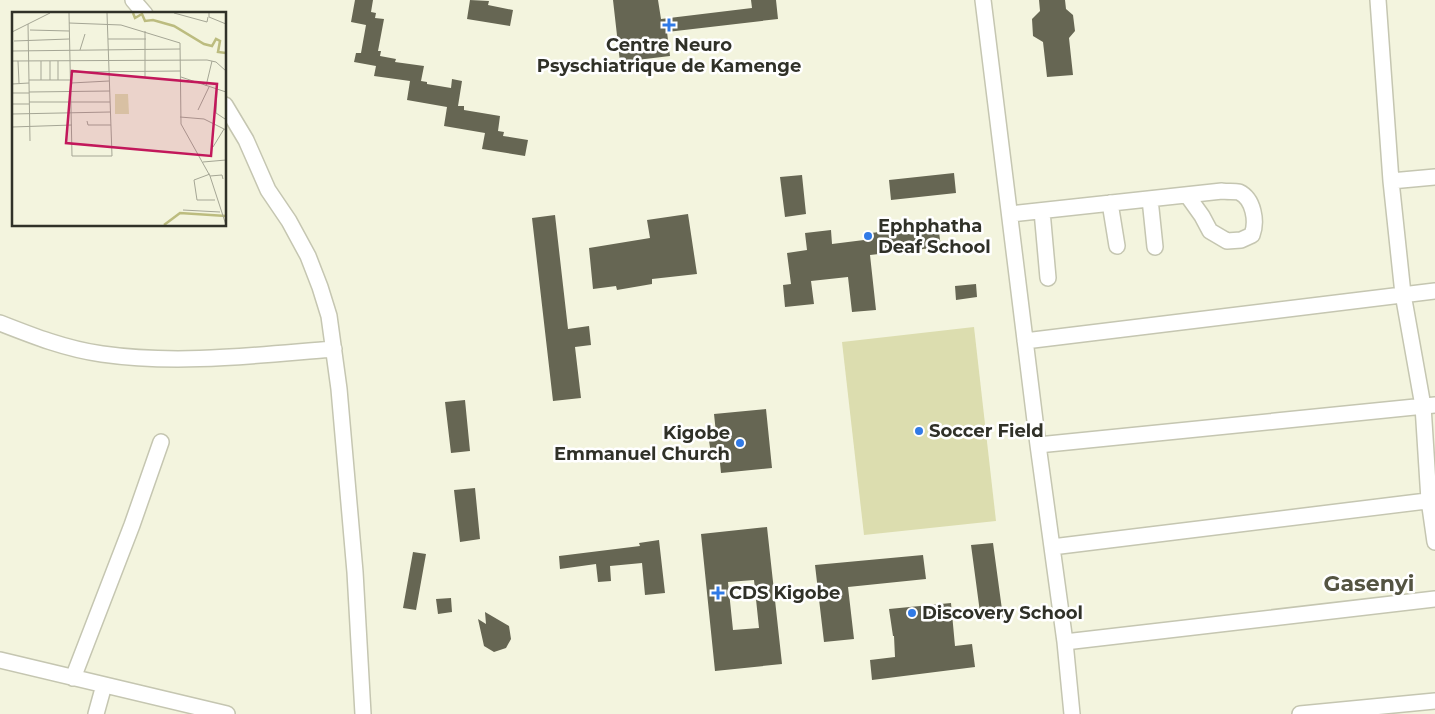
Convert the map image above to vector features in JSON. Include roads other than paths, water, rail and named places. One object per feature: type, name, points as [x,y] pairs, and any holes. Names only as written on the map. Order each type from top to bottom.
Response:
[{"type":"street","points":[[133,0],[143,12]]},
{"type":"street","points":[[983,0],[1038,445],[1065,642],[1072,714]]},
{"type":"street","points":[[1378,0],[1391,181],[1403,294],[1429,405],[1435,542]]},
{"type":"street","points":[[226,108],[246,140],[268,190],[289,221],[308,256],[320,287],[328,316],[339,389],[355,572],[363,714]]},
{"type":"street","points":[[1391,181],[1435,177]]},
{"type":"street","points":[[1010,214],[1222,191],[1239,192],[1248,201],[1254,212],[1255,227],[1252,235],[1241,240],[1227,241],[1210,231],[1187,195]]},
{"type":"street","points":[[1150,199],[1155,247]]},
{"type":"street","points":[[1110,203],[1116,246]]},
{"type":"street","points":[[1042,211],[1048,278]]},
{"type":"street","points":[[1025,341],[1435,291]]},
{"type":"street","points":[[0,323],[48,342],[100,354],[155,360],[204,359],[334,349]]},
{"type":"street","points":[[1038,445],[1429,405]]},
{"type":"street","points":[[73,678],[132,525],[161,442]]},
{"type":"street","points":[[1052,547],[1432,500]]},
{"type":"street","points":[[1065,642],[1435,599]]},
{"type":"street","points":[[0,660],[227,714]]},
{"type":"street","points":[[96,714],[104,686]]},
{"type":"street","points":[[1300,714],[1435,701]]},
{"type":"place","name":"Centre Neuro Psyschiatrique de Kamenge","points":[[669,25]]},
{"type":"place","name":"Ephphatha Deaf School","points":[[868,236]]},
{"type":"place","name":"Soccer Field","points":[[919,431]]},
{"type":"place","name":"Kigobe Emmanuel Church","points":[[740,443]]},
{"type":"place","name":"CDS Kigobe","points":[[718,593]]},
{"type":"place","name":"Discovery School","points":[[912,613]]},
{"type":"district","name":"Gasenyi","points":[[1369,583]]}]
